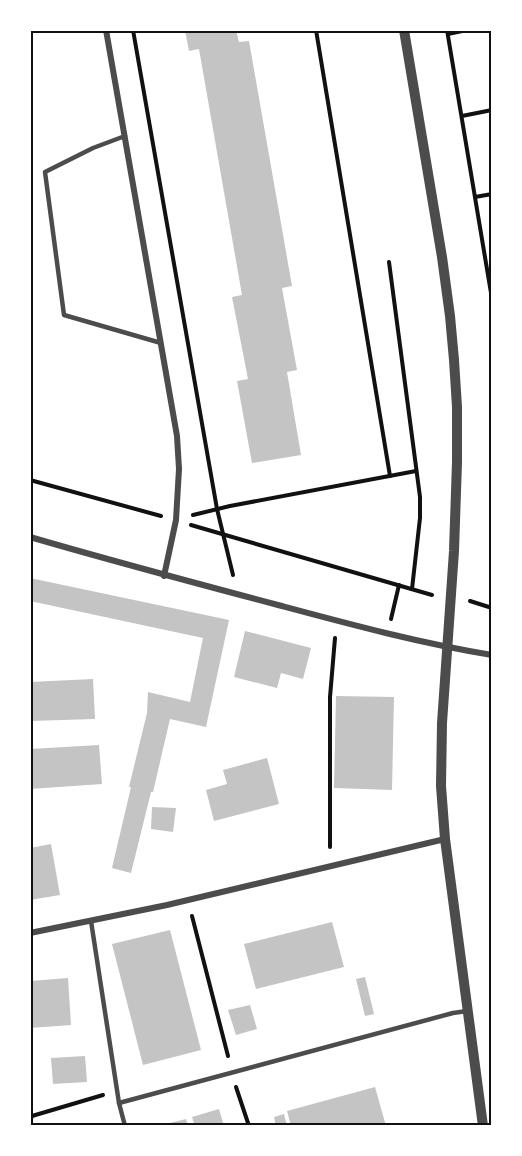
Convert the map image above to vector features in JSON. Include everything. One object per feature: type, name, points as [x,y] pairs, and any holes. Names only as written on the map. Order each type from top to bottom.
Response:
[{"type":"street","points":[[106,30],[177,436],[179,469],[176,520],[164,576]]},
{"type":"street","points":[[404,30],[442,257],[454,360],[457,462],[454,551],[442,723],[441,786],[445,839],[483,1126]]},
{"type":"street","points":[[30,537],[164,576],[387,634],[492,654]]},
{"type":"street","points":[[30,933],[167,905],[445,839]]},
{"type":"lane","points":[[125,136],[93,148],[45,172],[64,315],[161,343]]},
{"type":"lane","points":[[91,921],[119,1103],[125,1126]]},
{"type":"lane","points":[[119,1103],[453,1013],[468,1011]]},
{"type":"path","points":[[133,30],[217,509],[237,595]]},
{"type":"path","points":[[316,30],[390,476]]},
{"type":"path","points":[[467,30],[448,32],[492,299]]},
{"type":"path","points":[[462,116],[492,110]]},
{"type":"path","points":[[475,197],[492,194]]},
{"type":"path","points":[[389,262],[420,497],[420,518],[412,589]]},
{"type":"path","points":[[176,520],[217,509],[416,471]]},
{"type":"path","points":[[30,480],[433,595]]},
{"type":"path","points":[[466,600],[492,608]]},
{"type":"path","points":[[330,848],[330,697],[335,638]]},
{"type":"path","points":[[192,915],[232,1072],[249,1126]]},
{"type":"path","points":[[30,1121],[32,1116],[103,1094]]},
{"type":"building","points":[[185,30],[236,30],[239,42],[249,41],[292,286],[282,288],[297,370],[287,372],[301,455],[252,463],[237,381],[248,379],[232,297],[242,295],[199,49],[189,51]]},
{"type":"building","points":[[30,578],[229,620],[206,727],[170,719],[131,873],[112,868],[147,713],[148,692],[190,702],[203,638],[30,601]]},
{"type":"building","points":[[245,631],[311,648],[303,679],[281,673],[277,688],[234,677]]},
{"type":"building","points":[[93,679],[95,719],[30,721],[30,682]]},
{"type":"building","points":[[336,696],[394,697],[392,790],[334,788]]},
{"type":"building","points":[[99,745],[102,784],[30,789],[30,749]]},
{"type":"building","points":[[267,758],[279,804],[214,821],[206,790],[227,784],[223,770]]},
{"type":"building","points":[[152,807],[176,808],[173,832],[151,829]]},
{"type":"building","points":[[51,844],[60,895],[30,900],[30,848]]},
{"type":"building","points":[[332,922],[344,967],[256,989],[244,944]]},
{"type":"building","points":[[170,930],[201,1050],[143,1065],[112,944]]},
{"type":"building","points":[[365,977],[374,1014],[365,1016],[356,979]]},
{"type":"building","points":[[68,978],[71,1025],[30,1028],[30,981]]},
{"type":"building","points":[[250,1005],[257,1029],[236,1035],[228,1010]]},
{"type":"building","points":[[85,1056],[87,1082],[53,1084],[51,1058]]},
{"type":"building","points":[[375,1087],[386,1126],[291,1126],[287,1111]]},
{"type":"building","points":[[219,1109],[224,1126],[195,1126],[192,1117]]},
{"type":"building","points":[[284,1114],[287,1126],[276,1126],[274,1117]]},
{"type":"building","points":[[186,1119],[188,1126],[162,1126],[162,1125]]}]
